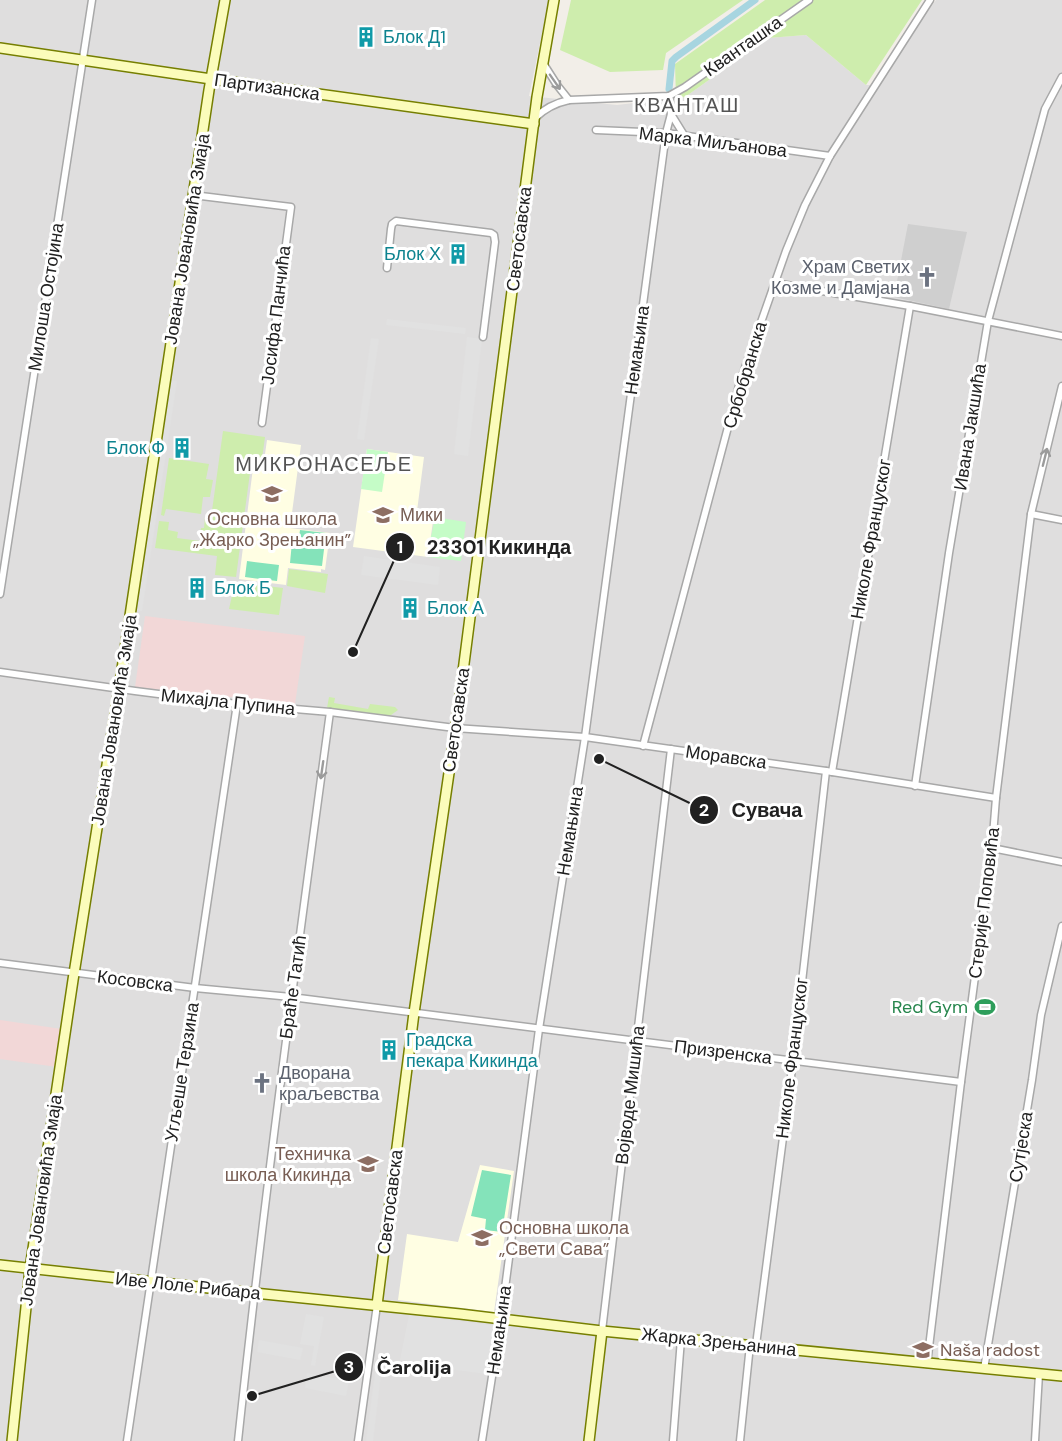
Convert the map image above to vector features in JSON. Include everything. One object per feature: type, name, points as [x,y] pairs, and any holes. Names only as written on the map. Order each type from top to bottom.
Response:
[{"type":"street","name":"Милоша Остојина","points":[[0,594],[92,0]]},
{"type":"street","name":"Јована Јовановића Змаја","points":[[12,1441],[30,1269],[193,195],[225,0]]},
{"type":"street","name":"Светосавска","points":[[358,1441],[414,1013],[455,728],[534,122],[554,0]]},
{"type":"street","name":"Кванташка","points":[[534,122],[544,109],[569,100],[669,96],[809,0]]},
{"type":"street","name":"Србобранска","points":[[643,746],[740,382],[786,251],[805,205],[830,156],[930,0]]},
{"type":"street","name":"Партизанска","points":[[0,48],[534,122]]},
{"type":"street","points":[[543,62],[569,100]]},
{"type":"street","name":"Ивана Јакшића","points":[[915,786],[949,553],[988,321],[1046,109],[1062,77]]},
{"type":"street","name":"Немањина","points":[[482,1441],[501,1318],[539,1029],[585,737],[666,133],[671,114],[669,96]]},
{"type":"street","name":"Немањина","points":[[671,114],[684,135]]},
{"type":"street","name":"Марка Миљанова","points":[[596,130],[684,135],[830,156]]},
{"type":"street","name":"Јосифа Панчића","points":[[193,195],[291,207],[262,423]]},
{"type":"street","points":[[387,268],[391,229],[392,224],[396,221],[494,235],[483,337]]},
{"type":"street","points":[[775,283],[910,306],[1062,336]]},
{"type":"street","name":"Николе Француског","points":[[740,1441],[793,1061],[829,772],[910,306]]},
{"type":"street","name":"Стерије Поповића","points":[[927,1364],[992,848],[996,798],[1031,514],[1062,386]]},
{"type":"street","points":[[1031,514],[1062,520]]},
{"type":"street","name":"Михајла Пупина","points":[[0,672],[237,704],[330,712],[455,728]]},
{"type":"street","name":"Угљеше Терзина","points":[[127,1441],[237,704]]},
{"type":"street","name":"Браће Татић","points":[[238,1441],[291,997],[330,712]]},
{"type":"street","name":"Моравска","points":[[455,728],[585,737],[996,798]]},
{"type":"street","name":"Војводе Мишића","points":[[589,1441],[671,749]]},
{"type":"street","points":[[992,848],[1062,862]]},
{"type":"street","name":"Сутјеска","points":[[984,1369],[1041,1015],[1062,926]]},
{"type":"street","name":"Косовска","points":[[0,963],[74,974],[291,997],[414,1013]]},
{"type":"street","name":"Призренска","points":[[414,1013],[961,1082]]},
{"type":"street","name":"Иве Лоле Рибара","points":[[0,1265],[377,1305]]},
{"type":"street","name":"Жарка Зрењанина","points":[[377,1305],[602,1331],[1062,1376]]},
{"type":"street","points":[[673,1441],[681,1339]]},
{"type":"street","points":[[1035,1441],[1040,1374]]},
{"type":"shaded area","points":[[0,0],[549,0],[529,96],[617,105],[685,97],[768,38],[806,35],[866,85],[873,85],[936,0],[1062,0],[1062,1441],[0,1441]]},
{"type":"shaded area","points":[[908,224],[967,232],[949,309],[894,297]]},
{"type":"shaded area","points":[[387,319],[466,328],[465,334],[386,325]]},
{"type":"shaded area","points":[[467,337],[482,339],[468,456],[454,454]]},
{"type":"shaded area","points":[[371,338],[379,339],[364,440],[357,439]]},
{"type":"shaded area","points":[[166,379],[177,381],[142,611],[131,610]]},
{"type":"shaded area","name":"Основна школа „Жарко Зрењанин”","points":[[267,440],[301,445],[290,528],[330,533],[325,570],[321,569],[321,572],[288,568],[286,585],[239,579],[254,460],[264,461]]},
{"type":"shaded area","points":[[367,449],[424,457],[417,511],[434,514],[428,557],[353,547]]},
{"type":"shaded area","points":[[364,556],[440,567],[438,585],[361,575]]},
{"type":"shaded area","points":[[145,616],[305,636],[295,704],[135,687]]},
{"type":"shaded area","points":[[0,1020],[62,1029],[57,1067],[0,1059]]},
{"type":"shaded area","name":"Основна школа „Свети Сава”","points":[[480,1165],[514,1171],[494,1312],[398,1300],[407,1234],[458,1242]]},
{"type":"shaded area","points":[[306,1314],[324,1317],[315,1366],[311,1365],[314,1346],[300,1344]]},
{"type":"shaded area","points":[[409,1315],[498,1326],[494,1375],[426,1366],[426,1363],[400,1360]]},
{"type":"shaded area","points":[[259,1340],[303,1348],[300,1360],[257,1352]]},
{"type":"shaded area","points":[[307,1373],[349,1381],[346,1396],[305,1388]]},
{"type":"shaded area","points":[[375,1373],[381,1374],[373,1441],[366,1441]]},
{"type":"green space","points":[[571,0],[743,0],[666,53],[663,70],[610,72],[560,50]]},
{"type":"green space","points":[[765,0],[922,0],[866,85],[806,35],[768,38],[685,97],[676,98],[675,64]]},
{"type":"green space","points":[[223,431],[265,437],[262,459],[252,458],[236,577],[215,575],[217,556],[155,548],[159,521],[169,522],[168,530],[178,532],[177,538],[200,541],[205,517],[211,518]]},
{"type":"green space","points":[[367,449],[388,452],[382,492],[361,489]]},
{"type":"green space","points":[[169,458],[209,464],[206,479],[213,480],[210,497],[203,497],[201,514],[166,509],[164,516],[161,515]]},
{"type":"green space","points":[[435,517],[466,522],[461,561],[427,557]]},
{"type":"green space","points":[[300,530],[326,533],[322,566],[290,563],[292,542],[298,543]]},
{"type":"green space","points":[[247,561],[279,565],[277,581],[245,577]]},
{"type":"green space","points":[[289,569],[328,574],[325,593],[287,586]]},
{"type":"green space","points":[[235,582],[283,588],[279,615],[229,609]]},
{"type":"green space","points":[[329,697],[335,698],[334,703],[368,709],[370,704],[395,707],[398,710],[391,715],[381,715],[327,708]]},
{"type":"green space","points":[[482,1170],[511,1175],[502,1232],[485,1230],[486,1219],[471,1216]]},
{"type":"waterway","points":[[669,89],[672,61],[755,0]]},
{"type":"place","name":"Блок Д1","points":[[366,37]]},
{"type":"place","name":"Блок Х","points":[[458,254]]},
{"type":"place","name":"Храм Светих Козме и Дамјана","points":[[927,277]]},
{"type":"place","name":"Блок Ф","points":[[182,448]]},
{"type":"place","name":"Основна школа „Жарко Зрењанин”","points":[[272,494]]},
{"type":"place","name":"Мики","points":[[383,515]]},
{"type":"place","name":"Блок Б","points":[[197,588]]},
{"type":"place","name":"Блок А","points":[[410,608]]},
{"type":"place","name":"23301 Кикинда","points":[[353,652]]},
{"type":"place","name":"Сувача","points":[[599,759]]},
{"type":"place","name":"Red Gym","points":[[985,1007]]},
{"type":"place","name":"Градска пекара Кикинда","points":[[389,1050]]},
{"type":"place","name":"Дворана краљевства","points":[[262,1083]]},
{"type":"place","name":"Техничка школа Кикинда","points":[[368,1164]]},
{"type":"place","name":"Основна школа „Свети Сава”","points":[[482,1238]]},
{"type":"place","name":"Naša radost","points":[[923,1350]]},
{"type":"place","name":"Čarolija","points":[[252,1396]]},
{"type":"district","name":"КВАНТАШ","points":[[687,105]]},
{"type":"district","name":"МИКРОНАСЕЉЕ","points":[[324,464]]}]
